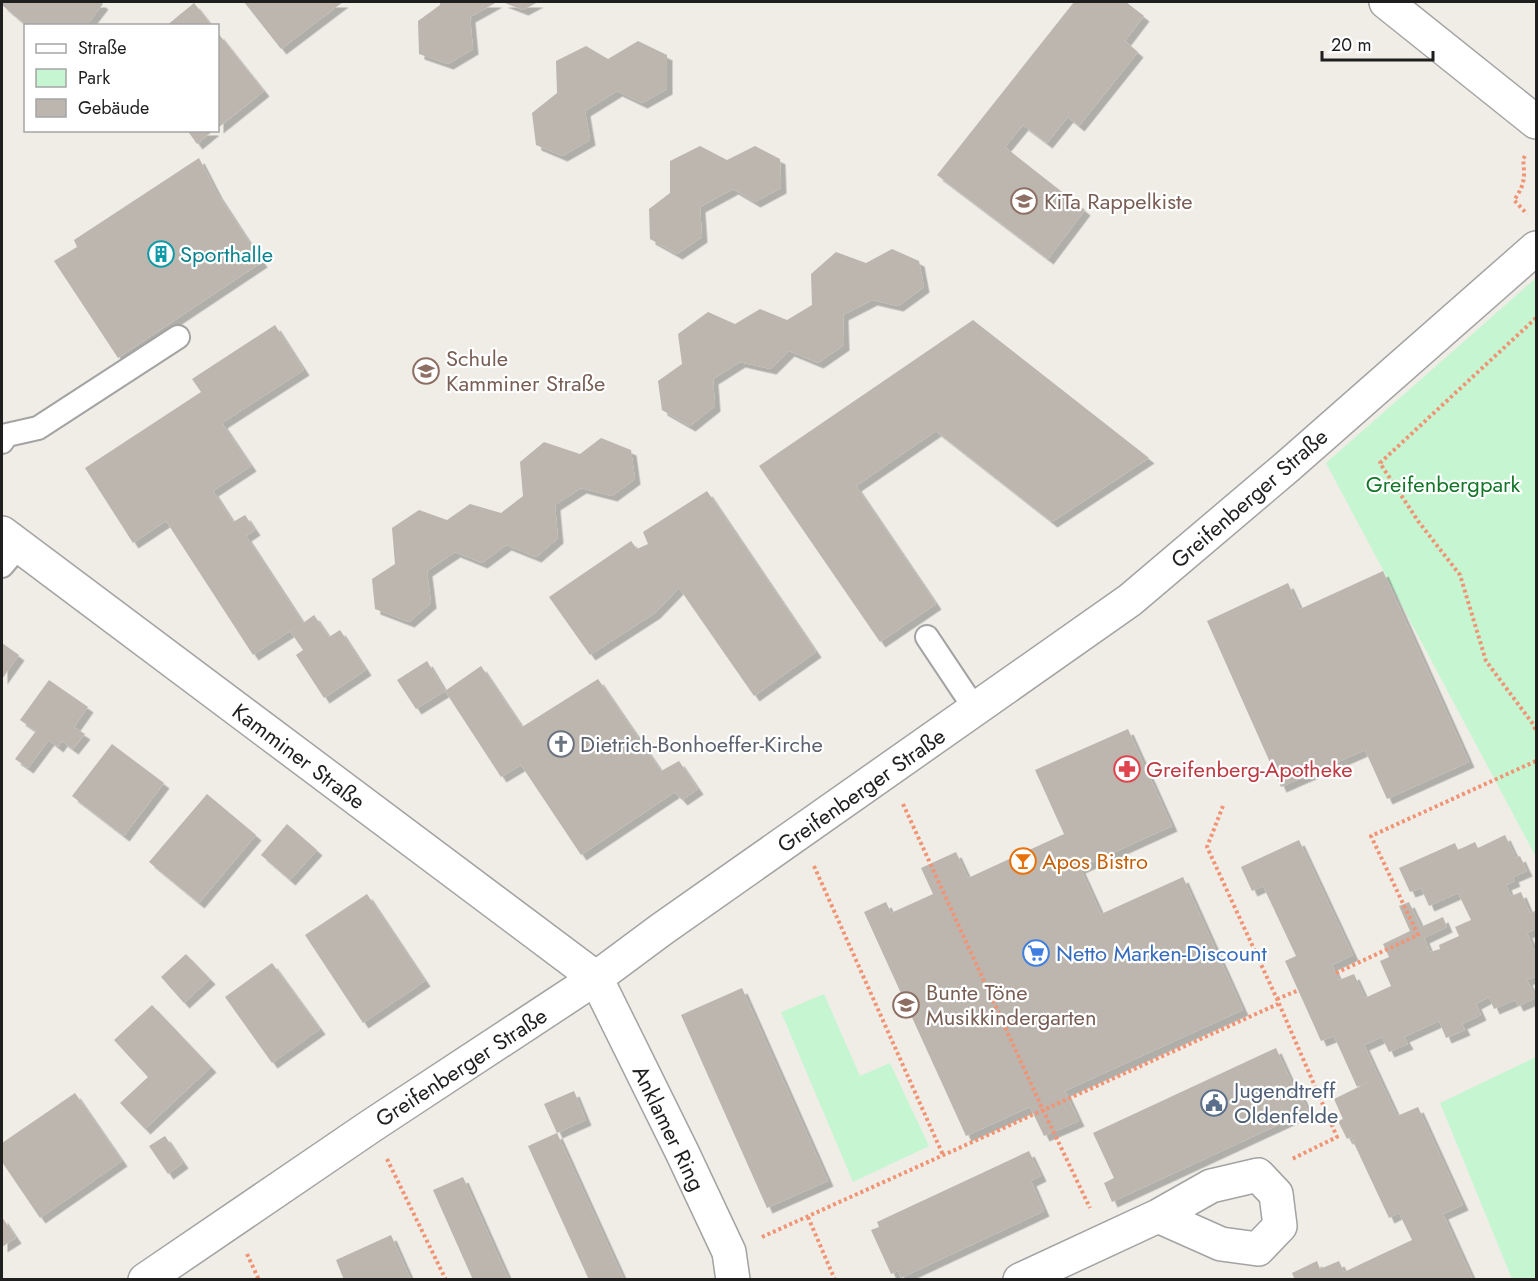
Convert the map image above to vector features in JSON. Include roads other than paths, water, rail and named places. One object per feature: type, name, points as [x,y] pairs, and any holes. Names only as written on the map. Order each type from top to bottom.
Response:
[{"type":"street","points":[[1386,2],[1533,136]]},
{"type":"street","name":"Greifenberger Straße","points":[[145,1280],[371,1126],[596,978],[662,929],[1130,600],[1288,466],[1536,248]]},
{"type":"street","name":"Kamminer Straße","points":[[7,548],[596,978]]},
{"type":"street","name":"Anklamer Ring","points":[[596,978],[682,1152],[731,1266]]},
{"type":"street","points":[[1020,1280],[1158,1216],[1211,1186],[1258,1175],[1276,1194],[1280,1226],[1258,1249],[1221,1244],[1158,1216]]},
{"type":"lane","points":[[2,442],[7,435],[38,428],[178,337]]},
{"type":"lane","points":[[927,637],[975,709]]},
{"type":"place","name":"KiTa Rappelkiste","points":[[1024,201]]},
{"type":"place","name":"Sporthalle","points":[[161,254]]},
{"type":"place","name":"Schule Kamminer Straße","points":[[426,371]]},
{"type":"place","name":"Dietrich-Bonhoeffer-Kirche","points":[[561,744]]},
{"type":"place","name":"Greifenberg-Apotheke","points":[[1127,769]]},
{"type":"place","name":"Apos Bistro","points":[[1023,861]]},
{"type":"place","name":"Netto Marken-Discount","points":[[1036,953]]},
{"type":"place","name":"Bunte Töne Musikkindergarten","points":[[906,1005]]},
{"type":"place","name":"Jugendtreff Oldenfelde","points":[[1214,1103]]},
{"type":"park label","name":"Greifenbergpark","points":[[1443,484]]}]
